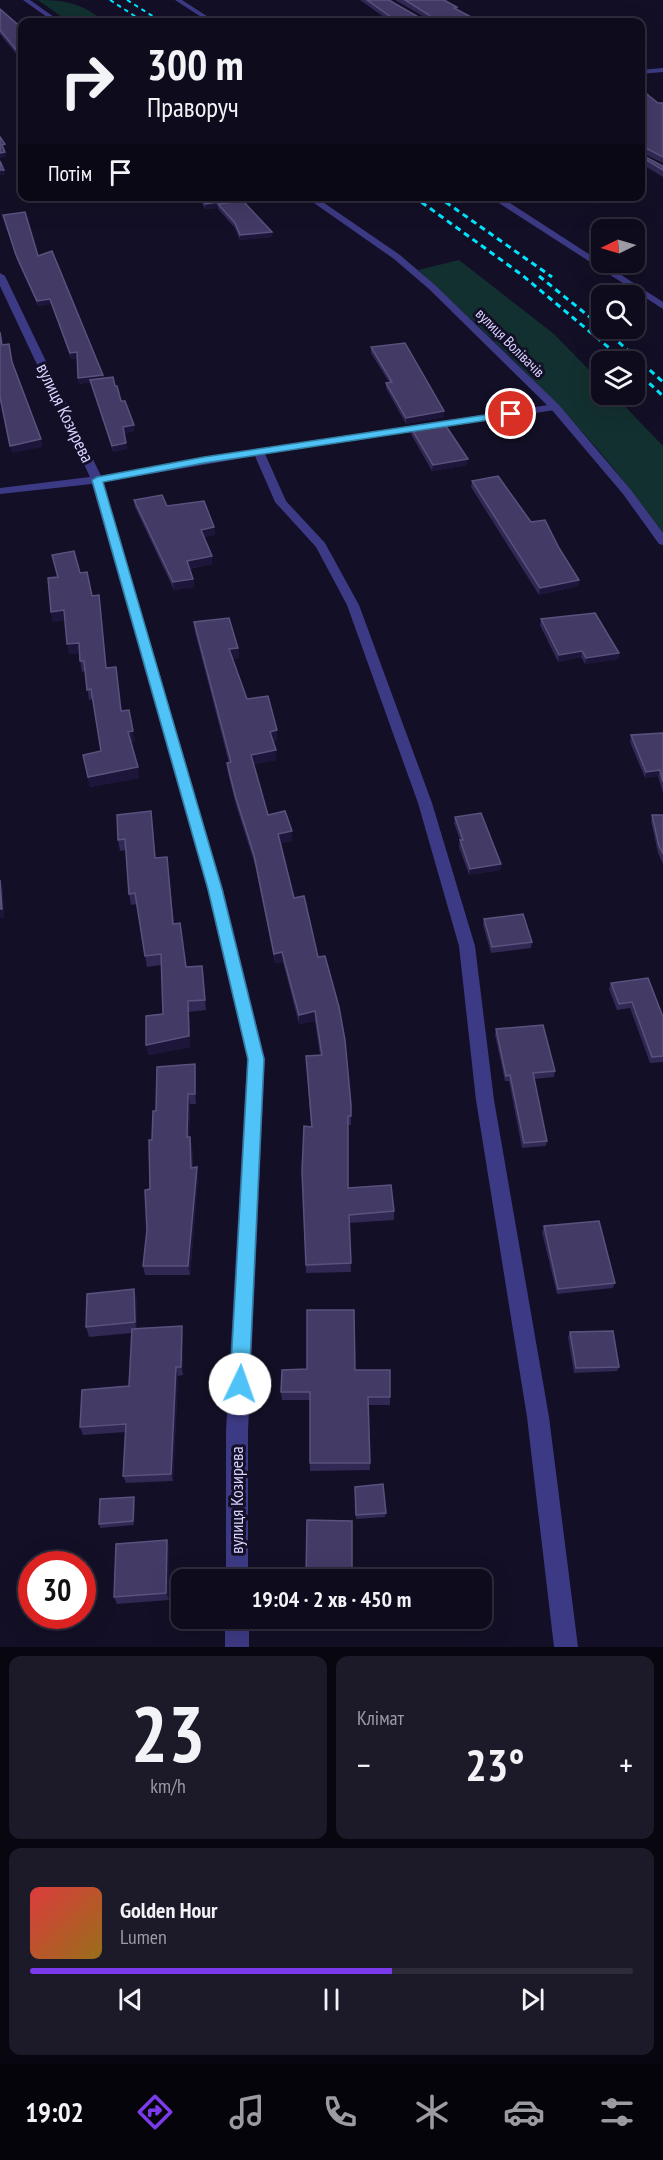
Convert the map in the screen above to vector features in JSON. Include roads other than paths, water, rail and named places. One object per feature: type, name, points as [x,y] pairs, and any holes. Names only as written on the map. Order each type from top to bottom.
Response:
[{"type":"street","points":[[26,0],[52,18]]},
{"type":"street","points":[[178,0],[207,18]]},
{"type":"street","points":[[645,72],[663,70]]},
{"type":"street","name":"вулиця Волівачів","points":[[315,201],[397,257],[423,279],[555,407],[627,492],[663,541]]},
{"type":"street","points":[[500,201],[663,306]]},
{"type":"street","name":"вулиця Козирева","points":[[0,276],[97,480],[215,889],[256,1059],[237,1431],[237,1569]]},
{"type":"street","points":[[0,491],[97,480],[204,460],[555,407]]},
{"type":"street","points":[[259,453],[280,502],[321,546],[353,605],[425,803],[467,946],[485,1100],[538,1417],[566,1647]]},
{"type":"street","points":[[237,1629],[237,1647]]},
{"type":"railway","points":[[110,0],[138,18]]},
{"type":"railway","points":[[127,0],[156,18]]},
{"type":"railway","points":[[420,201],[522,275],[613,351]]},
{"type":"railway","points":[[444,201],[552,277]]},
{"type":"railway","points":[[539,276],[591,318]]},
{"type":"railway","points":[[615,339],[663,382]]},
{"type":"railway","points":[[645,379],[663,396]]}]
